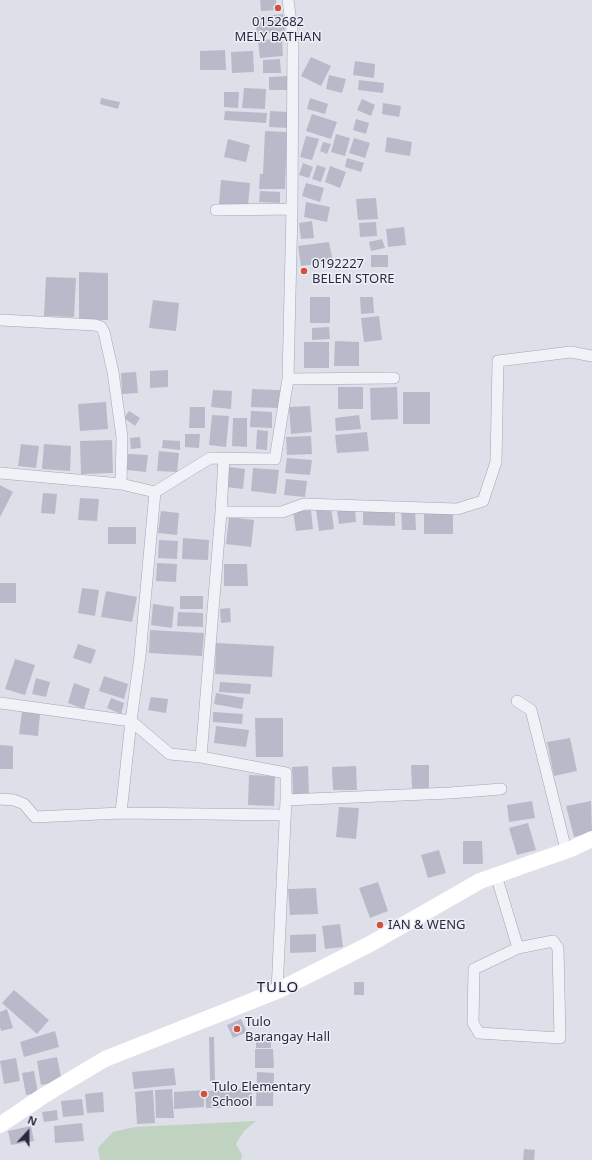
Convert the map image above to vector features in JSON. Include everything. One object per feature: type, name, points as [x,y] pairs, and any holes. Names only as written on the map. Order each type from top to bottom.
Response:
[{"type":"street","points":[[0,473],[121,484],[155,492],[210,458],[275,459],[288,379],[292,209],[293,38],[288,0]]},
{"type":"street","points":[[216,210],[292,209]]},
{"type":"street","points":[[0,320],[95,325],[101,327],[104,332],[113,372],[122,437],[121,484]]},
{"type":"street","points":[[220,512],[282,512],[304,504],[457,509],[483,501],[496,462],[498,361],[571,352],[592,356]]},
{"type":"street","points":[[288,379],[394,378]]},
{"type":"street","points":[[201,758],[224,458]]},
{"type":"street","points":[[122,813],[131,721],[140,656],[155,492]]},
{"type":"street","points":[[517,701],[531,710],[566,850]]},
{"type":"street","points":[[0,703],[131,721],[170,754],[286,773],[277,991]]},
{"type":"street","points":[[286,800],[450,793],[501,789]]},
{"type":"street","points":[[0,799],[14,800],[24,804],[35,817],[122,813],[285,815]]},
{"type":"street","points":[[0,1125],[7,1114],[105,1059],[277,991],[370,944],[480,881],[592,839]]},
{"type":"street","points":[[496,875],[518,948]]},
{"type":"street","points":[[553,941],[558,948],[560,1038],[479,1033],[473,1023],[474,969],[518,948],[553,941]]},
{"type":"green space","points":[[256,1121],[244,1131],[236,1144],[242,1155],[241,1160],[100,1160],[98,1148],[113,1132],[135,1127]]},
{"type":"building","points":[[260,0],[276,0],[277,10],[261,11]]},
{"type":"building","points":[[283,14],[285,31],[257,34],[255,17]]},
{"type":"building","points":[[282,39],[283,56],[260,58],[258,40]]},
{"type":"building","points":[[225,50],[226,70],[200,70],[200,51]]},
{"type":"building","points":[[253,51],[254,72],[232,73],[231,52]]},
{"type":"building","points":[[311,57],[331,66],[321,86],[301,76]]},
{"type":"building","points":[[280,59],[281,73],[263,73],[263,60]]},
{"type":"building","points":[[355,61],[375,64],[374,78],[353,75]]},
{"type":"building","points":[[329,75],[346,79],[342,93],[326,89]]},
{"type":"building","points":[[288,76],[288,90],[269,90],[269,77]]},
{"type":"building","points":[[359,80],[384,83],[383,93],[358,90]]},
{"type":"building","points":[[244,88],[266,89],[265,109],[242,108]]},
{"type":"building","points":[[224,92],[239,92],[238,108],[224,107]]},
{"type":"building","points":[[101,98],[120,102],[118,109],[100,104]]},
{"type":"building","points":[[310,98],[328,104],[325,114],[307,109]]},
{"type":"building","points":[[362,99],[375,105],[371,116],[357,110]]},
{"type":"building","points":[[383,103],[401,106],[399,117],[382,114]]},
{"type":"building","points":[[225,111],[267,113],[266,123],[224,120]]},
{"type":"building","points":[[270,111],[289,112],[289,128],[269,127]]},
{"type":"building","points":[[312,114],[337,122],[331,139],[306,131]]},
{"type":"building","points":[[356,119],[369,123],[366,134],[353,130]]},
{"type":"building","points":[[265,131],[287,132],[285,189],[259,189],[260,174],[263,174]]},
{"type":"building","points":[[336,134],[350,138],[345,156],[331,152]]},
{"type":"building","points":[[306,136],[319,139],[312,160],[300,157]]},
{"type":"building","points":[[387,137],[412,142],[410,156],[385,152]]},
{"type":"building","points":[[354,138],[370,143],[365,158],[349,153]]},
{"type":"building","points":[[228,139],[250,145],[246,162],[224,157]]},
{"type":"building","points":[[323,142],[331,144],[327,154],[320,151]]},
{"type":"building","points":[[347,158],[364,163],[361,172],[345,167]]},
{"type":"building","points":[[303,163],[313,167],[309,178],[299,175]]},
{"type":"building","points":[[317,165],[326,168],[321,182],[312,179]]},
{"type":"building","points":[[330,166],[346,172],[340,188],[325,182]]},
{"type":"building","points":[[221,180],[250,183],[248,206],[219,204]]},
{"type":"building","points":[[306,183],[324,188],[320,202],[302,196]]},
{"type":"building","points":[[260,191],[280,192],[280,203],[259,202]]},
{"type":"building","points":[[376,198],[378,219],[358,220],[356,199]]},
{"type":"building","points":[[306,202],[330,207],[327,222],[304,217]]},
{"type":"building","points":[[312,221],[314,238],[301,239],[299,223]]},
{"type":"building","points":[[376,222],[377,236],[360,237],[359,223]]},
{"type":"building","points":[[404,227],[406,245],[388,247],[386,229]]},
{"type":"building","points":[[382,239],[385,248],[371,251],[369,242]]},
{"type":"building","points":[[329,242],[333,262],[301,266],[298,246]]},
{"type":"building","points":[[371,255],[388,255],[388,267],[371,267]]},
{"type":"building","points":[[79,272],[108,273],[108,320],[79,320]]},
{"type":"building","points":[[46,277],[76,278],[74,317],[44,316]]},
{"type":"building","points":[[310,297],[330,297],[330,323],[310,323]]},
{"type":"building","points":[[360,297],[373,297],[374,313],[361,314]]},
{"type":"building","points":[[153,300],[179,303],[176,331],[149,328]]},
{"type":"building","points":[[379,316],[382,340],[364,342],[361,318]]},
{"type":"building","points":[[329,327],[330,339],[312,340],[312,328]]},
{"type":"building","points":[[335,341],[359,342],[359,366],[334,366]]},
{"type":"building","points":[[304,342],[329,342],[329,368],[304,368]]},
{"type":"building","points":[[168,370],[168,387],[150,388],[150,371]]},
{"type":"building","points":[[136,372],[138,393],[122,394],[121,373]]},
{"type":"building","points":[[338,387],[363,387],[363,409],[338,409]]},
{"type":"building","points":[[397,387],[398,419],[371,420],[370,388]]},
{"type":"building","points":[[252,389],[280,390],[279,408],[251,407]]},
{"type":"building","points":[[213,390],[232,391],[231,409],[211,407]]},
{"type":"building","points":[[403,392],[430,392],[430,424],[403,424]]},
{"type":"building","points":[[106,402],[108,429],[80,431],[78,404]]},
{"type":"building","points":[[310,406],[312,432],[291,434],[289,407]]},
{"type":"building","points":[[190,407],[205,407],[205,428],[189,428]]},
{"type":"building","points":[[129,411],[140,418],[135,426],[124,418]]},
{"type":"building","points":[[251,411],[272,412],[272,428],[250,427]]},
{"type":"building","points":[[212,415],[229,416],[226,447],[209,445]]},
{"type":"building","points":[[359,415],[361,429],[336,431],[335,418]]},
{"type":"building","points":[[233,418],[247,418],[247,447],[232,446]]},
{"type":"building","points":[[257,430],[268,431],[267,450],[256,449]]},
{"type":"building","points":[[367,432],[369,451],[337,453],[335,435]]},
{"type":"building","points":[[185,434],[200,434],[199,448],[185,447]]},
{"type":"building","points":[[311,436],[312,454],[287,455],[286,437]]},
{"type":"building","points":[[140,437],[141,448],[131,449],[130,438]]},
{"type":"building","points":[[112,440],[113,473],[81,474],[80,441]]},
{"type":"building","points":[[163,440],[180,441],[180,450],[162,448]]},
{"type":"building","points":[[21,444],[39,446],[36,468],[18,466]]},
{"type":"building","points":[[44,444],[71,446],[70,471],[42,469]]},
{"type":"building","points":[[159,451],[179,453],[177,472],[157,471]]},
{"type":"building","points":[[128,454],[148,455],[146,472],[127,470]]},
{"type":"building","points":[[287,458],[312,460],[310,475],[285,473]]},
{"type":"building","points":[[229,467],[245,469],[243,489],[226,487]]},
{"type":"building","points":[[253,468],[279,470],[276,494],[251,491]]},
{"type":"building","points":[[286,479],[307,481],[305,497],[284,495]]},
{"type":"building","points":[[0,485],[13,492],[0,517]]},
{"type":"building","points":[[43,493],[57,494],[55,514],[41,513]]},
{"type":"building","points":[[80,498],[99,499],[97,521],[78,520]]},
{"type":"building","points":[[331,507],[334,529],[319,531],[316,509]]},
{"type":"building","points":[[355,508],[356,522],[339,524],[337,510]]},
{"type":"building","points":[[415,508],[416,530],[402,530],[401,509]]},
{"type":"building","points":[[311,510],[313,529],[296,531],[293,512]]},
{"type":"building","points":[[363,510],[395,512],[395,526],[363,525]]},
{"type":"building","points":[[161,511],[179,513],[177,535],[158,533]]},
{"type":"building","points":[[424,511],[453,511],[453,534],[424,534]]},
{"type":"building","points":[[229,517],[254,520],[251,547],[226,544]]},
{"type":"building","points":[[108,527],[136,527],[136,544],[108,544]]},
{"type":"building","points":[[183,538],[209,540],[208,560],[182,559]]},
{"type":"building","points":[[159,540],[178,541],[177,559],[158,558]]},
{"type":"building","points":[[157,563],[177,564],[176,582],[156,581]]},
{"type":"building","points":[[224,564],[247,564],[248,586],[224,586]]},
{"type":"building","points":[[0,583],[16,583],[16,603],[0,603]]},
{"type":"building","points":[[82,588],[99,590],[95,616],[78,613]]},
{"type":"building","points":[[106,591],[137,597],[132,622],[101,617]]},
{"type":"building","points":[[180,596],[203,596],[203,609],[180,609]]},
{"type":"building","points":[[153,604],[174,607],[172,628],[151,625]]},
{"type":"building","points":[[230,608],[231,622],[221,623],[220,609]]},
{"type":"building","points":[[178,612],[203,613],[203,627],[177,626]]},
{"type":"building","points":[[150,630],[204,633],[202,656],[149,653]]},
{"type":"building","points":[[216,643],[274,646],[272,677],[215,674]]},
{"type":"building","points":[[78,644],[96,650],[91,664],[73,658]]},
{"type":"building","points":[[15,659],[35,665],[25,695],[5,689]]},
{"type":"building","points":[[104,676],[128,684],[124,699],[99,691]]},
{"type":"building","points":[[36,678],[50,682],[46,697],[32,694]]},
{"type":"building","points":[[220,682],[251,684],[250,694],[219,692]]},
{"type":"building","points":[[74,683],[90,689],[84,709],[68,703]]},
{"type":"building","points":[[216,693],[244,698],[242,709],[214,704]]},
{"type":"building","points":[[151,697],[168,699],[166,713],[148,710]]},
{"type":"building","points":[[111,698],[124,703],[121,714],[107,708]]},
{"type":"building","points":[[22,712],[40,714],[38,736],[19,734]]},
{"type":"building","points":[[213,712],[243,714],[242,724],[213,722]]},
{"type":"building","points":[[255,718],[283,718],[283,757],[256,757]]},
{"type":"building","points":[[216,726],[249,730],[246,747],[214,743]]},
{"type":"building","points":[[570,738],[577,771],[554,776],[547,742]]},
{"type":"building","points":[[0,745],[13,746],[13,769],[0,769]]},
{"type":"building","points":[[411,765],[429,765],[429,788],[412,788]]},
{"type":"building","points":[[308,766],[309,794],[293,794],[292,767]]},
{"type":"building","points":[[356,766],[357,790],[333,790],[332,767]]},
{"type":"building","points":[[249,775],[275,776],[274,806],[248,805]]},
{"type":"building","points":[[532,801],[535,818],[509,822],[507,805]]},
{"type":"building","points":[[591,801],[592,833],[574,837],[566,806]]},
{"type":"building","points":[[339,807],[359,808],[356,839],[336,837]]},
{"type":"building","points":[[528,823],[536,850],[517,855],[509,828]]},
{"type":"building","points":[[463,841],[482,841],[483,864],[463,864]]},
{"type":"building","points":[[439,850],[446,873],[428,878],[421,855]]},
{"type":"building","points":[[378,882],[388,911],[370,918],[359,888]]},
{"type":"building","points":[[316,888],[318,914],[290,915],[288,889]]},
{"type":"building","points":[[340,924],[343,947],[325,949],[322,926]]},
{"type":"building","points":[[316,934],[316,952],[290,953],[290,935]]},
{"type":"building","points":[[354,982],[364,982],[364,995],[354,995]]},
{"type":"building","points":[[14,990],[49,1020],[37,1034],[2,1003]]},
{"type":"building","points":[[7,1009],[13,1028],[1,1031],[0,1012]]},
{"type":"building","name":"Tulo Barangay Hall","points":[[241,1019],[247,1032],[233,1038],[227,1025]]},
{"type":"building","points":[[55,1031],[59,1047],[24,1057],[20,1042]]},
{"type":"building","points":[[256,1035],[271,1035],[271,1048],[256,1048]]},
{"type":"building","points":[[209,1037],[214,1037],[215,1081],[210,1081]]},
{"type":"building","points":[[255,1049],[273,1049],[274,1068],[255,1068]]},
{"type":"building","points":[[57,1057],[62,1081],[41,1085],[37,1061]]},
{"type":"building","points":[[16,1058],[20,1081],[4,1084],[0,1061]]},
{"type":"building","points":[[174,1068],[176,1085],[134,1089],[132,1072]]},
{"type":"building","points":[[34,1071],[38,1093],[26,1095],[22,1073]]},
{"type":"building","points":[[257,1072],[274,1073],[273,1106],[256,1106]]},
{"type":"building","points":[[172,1089],[174,1118],[156,1118],[155,1090]]},
{"type":"building","points":[[252,1089],[252,1106],[206,1108],[205,1091]]},
{"type":"building","points":[[153,1090],[155,1123],[137,1124],[135,1092]]},
{"type":"building","points":[[204,1090],[204,1107],[174,1109],[174,1092]]},
{"type":"building","points":[[103,1092],[104,1112],[87,1113],[85,1094]]},
{"type":"building","points":[[82,1099],[84,1115],[63,1117],[61,1101]]},
{"type":"building","points":[[57,1110],[58,1120],[44,1122],[42,1112]]},
{"type":"building","points":[[82,1123],[84,1141],[55,1143],[54,1126]]},
{"type":"building","points":[[31,1126],[34,1141],[11,1145],[8,1131]]},
{"type":"building","points":[[524,1149],[535,1150],[534,1160],[523,1160]]},
{"type":"place","name":"0152682 MELY BATHAN","points":[[278,8]]},
{"type":"place","name":"0192227 BELEN STORE","points":[[304,271]]},
{"type":"place","name":"IAN & WENG","points":[[380,925]]},
{"type":"place","name":"Tulo Barangay Hall","points":[[237,1029]]},
{"type":"place","name":"Tulo Elementary School","points":[[204,1094]]},
{"type":"district","name":"TULO","points":[[278,988]]}]
